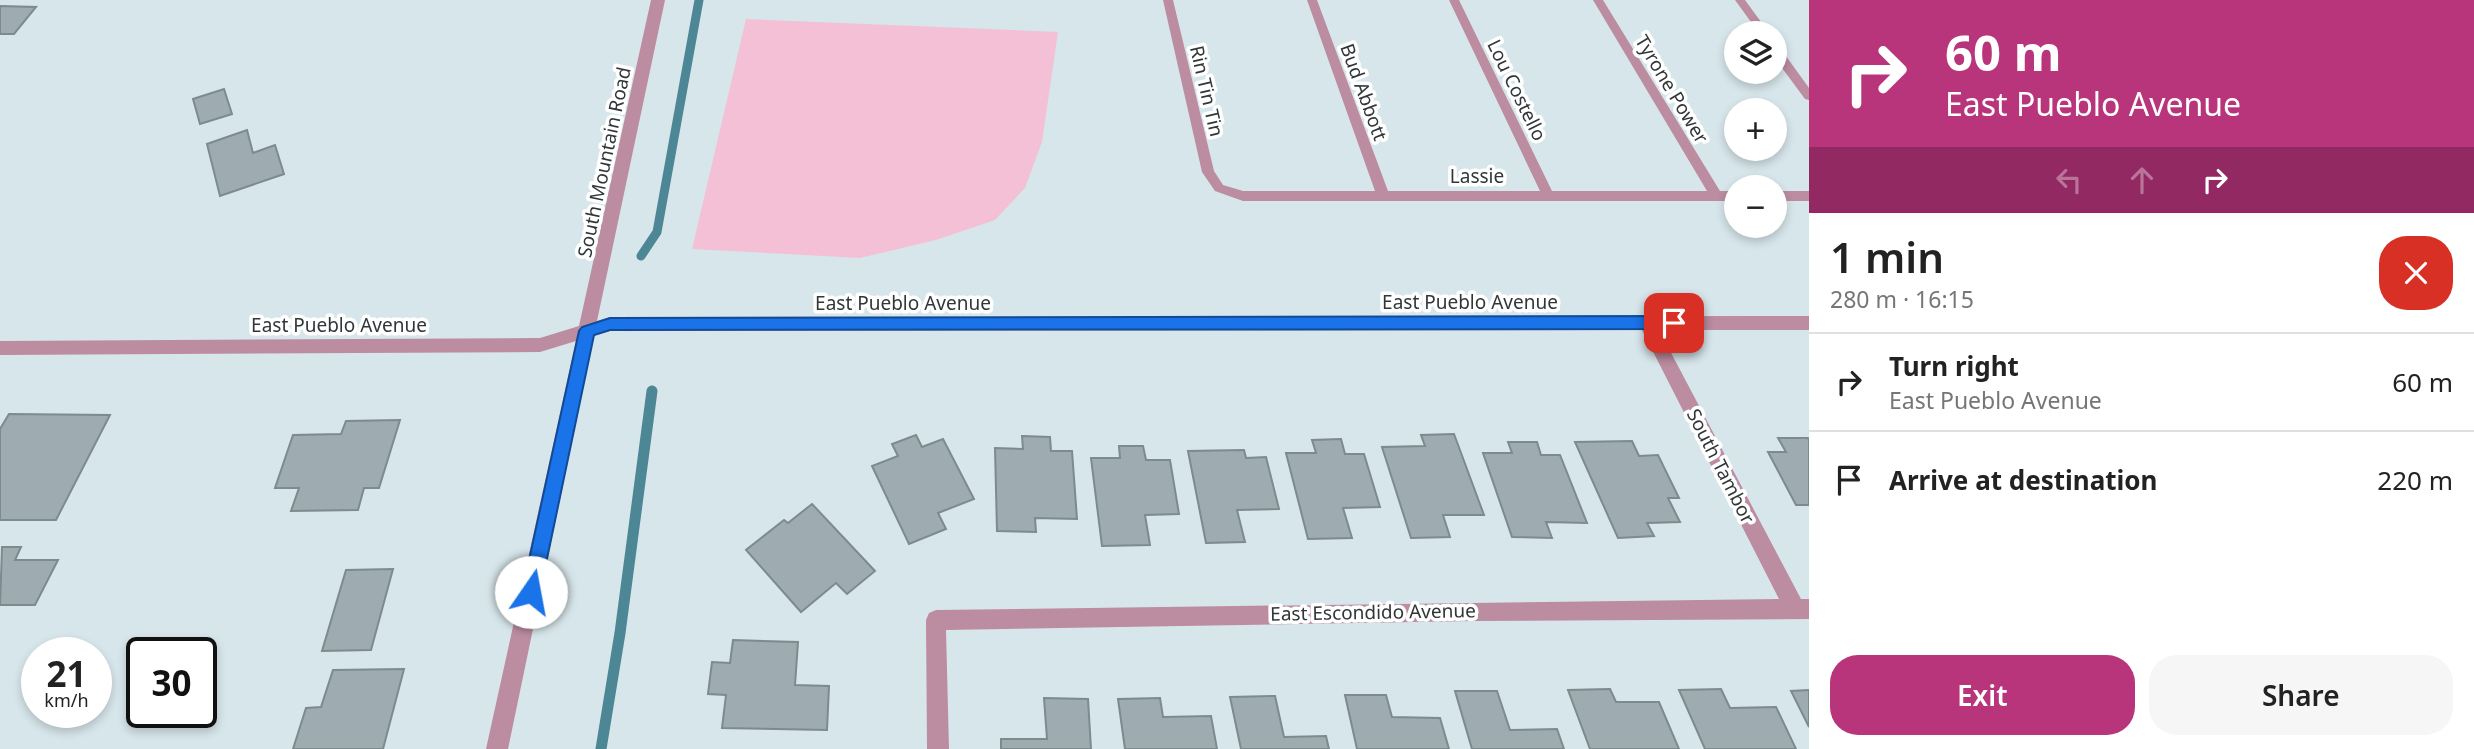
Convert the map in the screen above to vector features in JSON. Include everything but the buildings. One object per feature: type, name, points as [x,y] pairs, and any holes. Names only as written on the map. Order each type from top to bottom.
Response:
[{"type":"street","name":"South Mountain Road","points":[[497,749],[658,0]]},
{"type":"street","name":"South Tambor","points":[[1647,323],[1802,609]]},
{"type":"street","name":"East Pueblo Avenue","points":[[0,348],[541,345],[610,324],[1809,323]]},
{"type":"street","name":"East Escondido Avenue","points":[[938,749],[936,620],[1472,611],[1802,609]]},
{"type":"lane","name":"Rin Tin Tin","points":[[1168,0],[1208,172],[1219,188]]},
{"type":"lane","name":"Bud Abbott","points":[[1312,0],[1382,196]]},
{"type":"lane","name":"Lou Costello","points":[[1454,0],[1548,196]]},
{"type":"lane","name":"Tyrone Power","points":[[1598,0],[1716,196]]},
{"type":"lane","points":[[1740,0],[1755,21]]},
{"type":"lane","points":[[1787,66],[1809,96]]},
{"type":"lane","name":"Lassie","points":[[1219,188],[1243,196],[1724,196]]},
{"type":"lane","points":[[1787,196],[1809,196]]},
{"type":"shaded area","points":[[746,19],[1058,32],[1042,142],[1025,188],[995,220],[936,240],[860,258],[692,249]]},
{"type":"waterway","points":[[641,256],[657,232],[699,0]]},
{"type":"waterway","points":[[601,749],[620,633],[652,391]]},
{"type":"route","points":[[531,592],[587,331],[610,324],[1674,323]]}]
